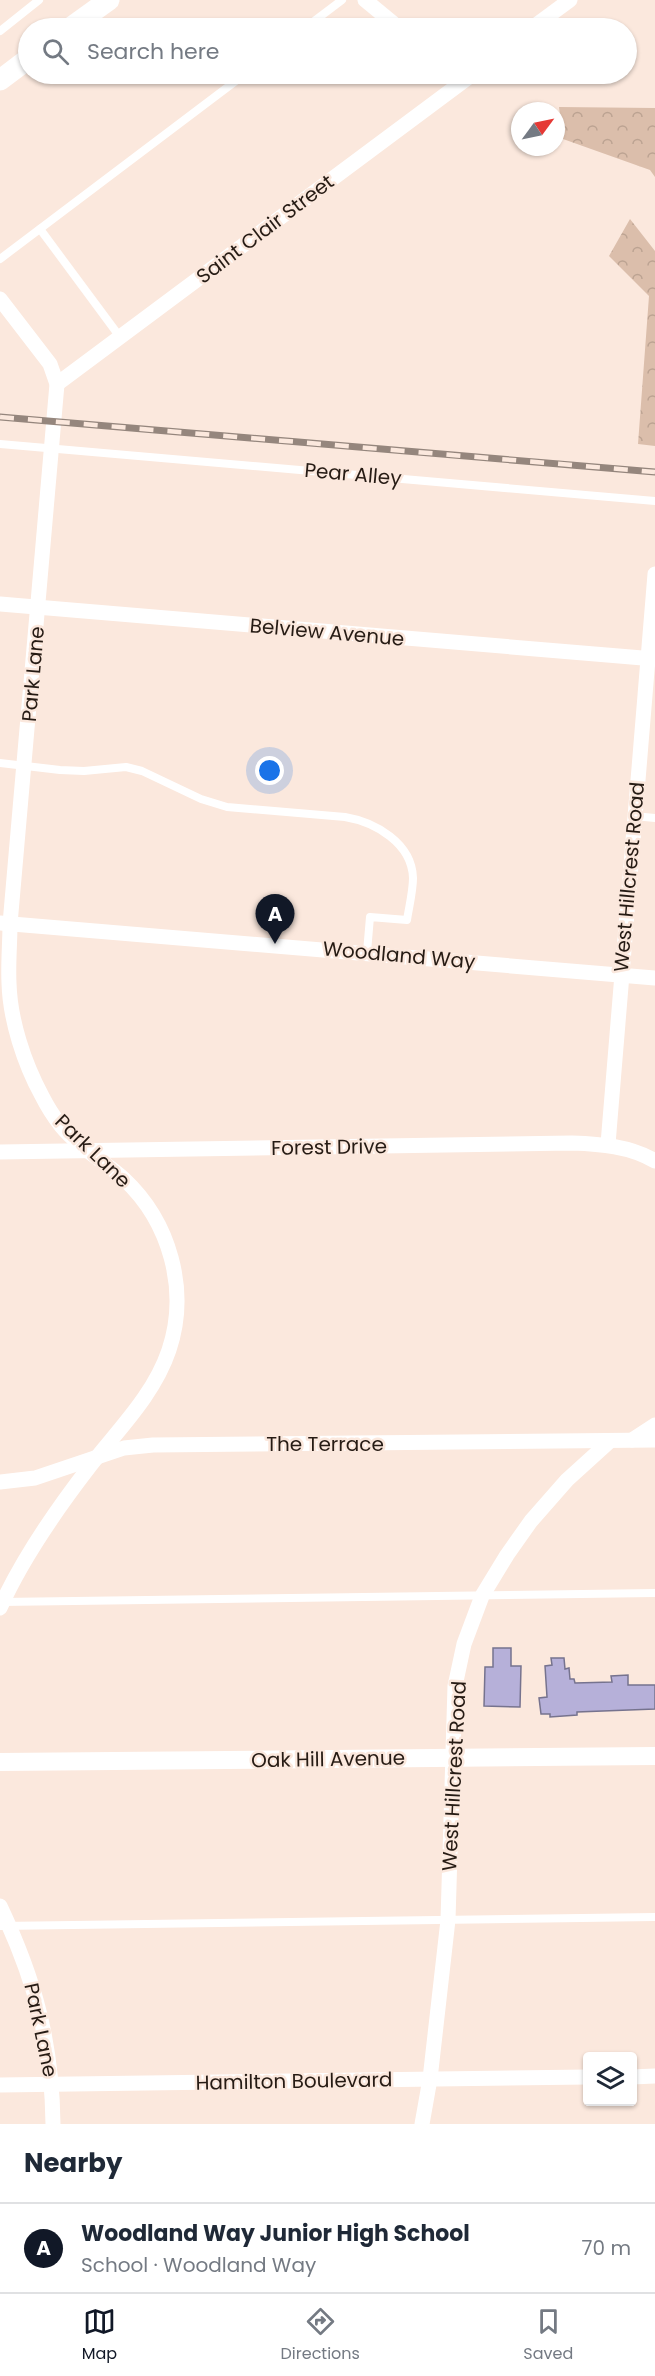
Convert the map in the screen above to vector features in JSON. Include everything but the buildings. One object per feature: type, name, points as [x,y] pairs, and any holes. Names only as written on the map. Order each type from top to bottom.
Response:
[{"type":"main road","points":[[84,18],[109,0]]},
{"type":"main road","points":[[0,80],[18,66]]},
{"type":"street","points":[[365,0],[387,18]]},
{"type":"street","points":[[546,18],[570,0]]},
{"type":"street","name":"Saint Clair Street","points":[[57,384],[453,84]]},
{"type":"street","name":"Park Lane","points":[[0,299],[51,364],[57,384],[24,765],[5,923],[9,983],[15,1023],[27,1063],[41,1095],[62,1127],[125,1181],[160,1226],[169,1246],[176,1282],[176,1317],[169,1350],[153,1383],[64,1499],[42,1532],[1,1604]]},
{"type":"street","name":"West Hillcrest Road","points":[[608,1144],[634,816],[651,658],[655,574]]},
{"type":"street","name":"Belview Avenue","points":[[0,604],[651,658]]},
{"type":"street","name":"Woodland Way","points":[[5,923],[655,978]]},
{"type":"street","name":"Forest Drive","points":[[0,1152],[572,1143],[608,1144],[647,1156],[655,1161]]},
{"type":"street","points":[[632,1441],[655,1425]]},
{"type":"street","name":"The Terrace","points":[[0,1482],[50,1474],[124,1448],[153,1445],[655,1440]]},
{"type":"street","name":"West Hillcrest Road","points":[[422,2124],[430,2079],[448,1920],[455,1686],[464,1644],[482,1596],[531,1521],[567,1480],[610,1441]]},
{"type":"street","name":"Oak Hill Avenue","points":[[0,1762],[655,1756]]},
{"type":"street","name":"Park Lane","points":[[0,1906],[5,1926],[33,1984],[40,2009],[52,2085],[53,2124]]},
{"type":"street","points":[[637,2077],[655,2076]]},
{"type":"street","name":"Hamilton Boulevard","points":[[0,2085],[583,2077]]},
{"type":"lane","points":[[0,31],[39,0]]},
{"type":"lane","points":[[318,18],[342,0]]},
{"type":"lane","points":[[0,259],[232,84]]},
{"type":"lane","points":[[40,229],[120,337]]},
{"type":"lane","name":"Pear Alley","points":[[0,444],[655,501]]},
{"type":"lane","points":[[0,763],[84,771],[126,767],[142,771],[201,799],[227,807],[345,817],[363,820],[380,828],[395,841],[409,861],[413,877],[407,920],[370,917],[367,952]]},
{"type":"lane","points":[[634,816],[655,818]]},
{"type":"lane","points":[[1,1604],[655,1593]]},
{"type":"lane","points":[[5,1926],[655,1917]]},
{"type":"green space","points":[[565,107],[655,108],[655,177],[650,170],[565,140]]},
{"type":"green space","points":[[630,219],[655,251],[655,446],[638,444],[649,296],[609,256]]},
{"type":"railway","points":[[0,417],[655,472]]},
{"type":"place","name":"Woodland Way Junior High School","points":[[275,944]]}]
